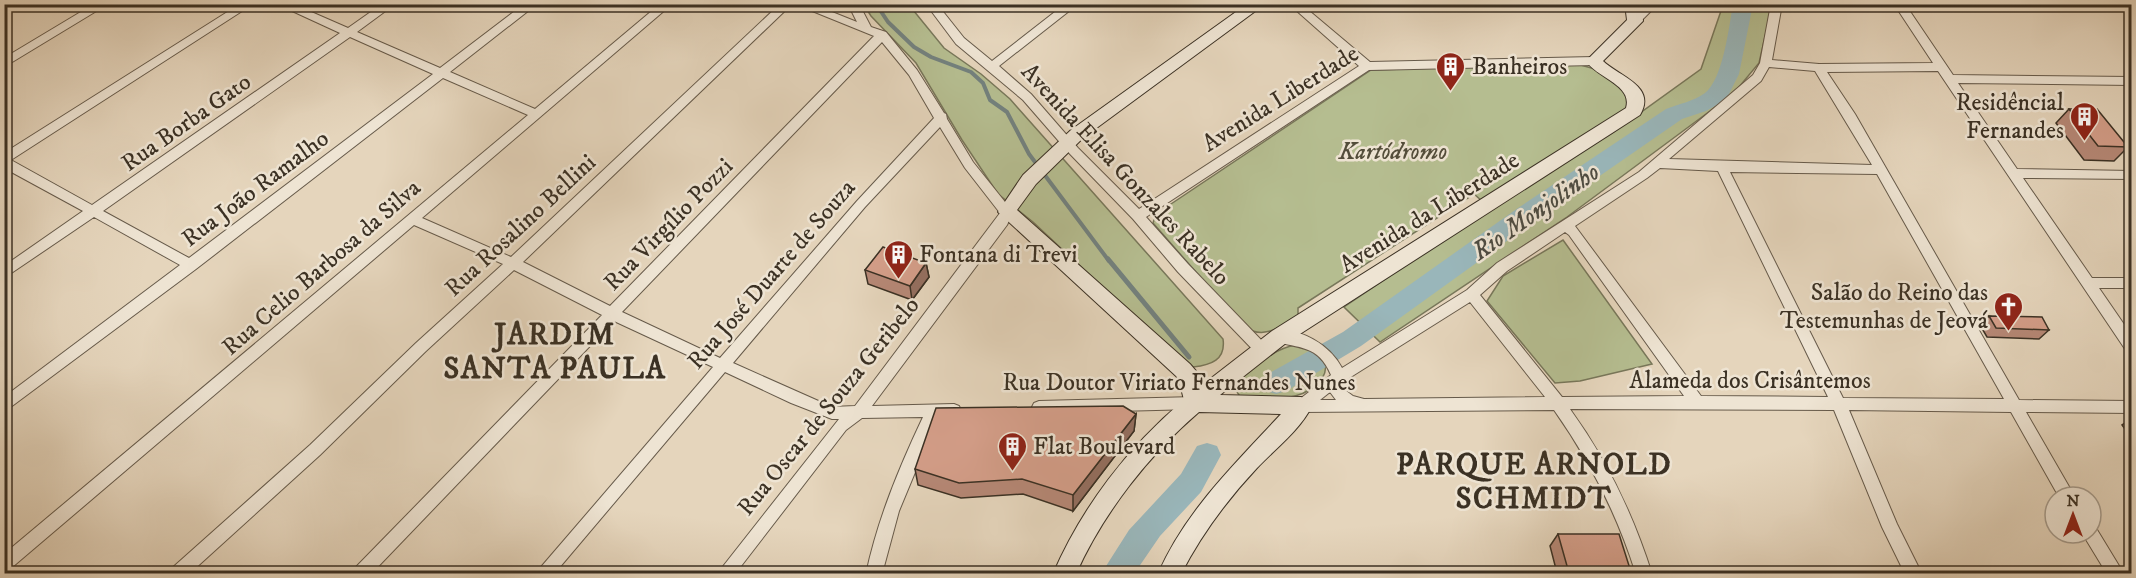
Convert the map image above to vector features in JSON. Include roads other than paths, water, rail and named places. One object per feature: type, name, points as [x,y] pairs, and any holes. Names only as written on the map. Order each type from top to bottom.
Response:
[{"type":"street","points":[[4,63],[103,4]]},
{"type":"street","points":[[191,265],[4,160],[248,4]]},
{"type":"street","points":[[282,4],[537,114]]},
{"type":"street","name":"Rua Borba Gato","points":[[4,273],[390,4]]},
{"type":"street","name":"Rua João Ramalho","points":[[4,406],[532,4]]},
{"type":"street","name":"Rua Celio Barbosa da Silva","points":[[4,564],[667,4]]},
{"type":"street","name":"Rua Rosalino Bellini","points":[[177,573],[315,450],[421,347],[787,4]]},
{"type":"street","points":[[800,4],[882,35],[913,73],[942,117],[969,165],[1007,212],[1183,370],[1189,377],[1195,403]]},
{"type":"street","points":[[853,4],[867,29]]},
{"type":"street","name":"Avenida Elisa Gonzales Rabelo","points":[[931,4],[960,41],[1021,91],[1067,143],[1138,216],[1183,268],[1262,350]]},
{"type":"street","points":[[991,68],[1074,4]]},
{"type":"street","name":"Rua Oscar de Souza Geribelo","points":[[725,573],[841,426],[858,414],[1002,222],[1015,197],[1052,156],[1257,4]]},
{"type":"street","points":[[1294,4],[1368,66]]},
{"type":"street","points":[[1633,4],[1635,21]]},
{"type":"street","points":[[1594,61],[1653,4]]},
{"type":"street","points":[[1169,573],[1189,537],[1220,493],[1260,449],[1287,425],[1301,406],[1339,378],[1472,294],[1502,267],[1593,209],[1656,163],[1757,78],[1766,63],[1777,4]]},
{"type":"street","points":[[1899,4],[2132,348]]},
{"type":"street","name":"Rua Virgílio Pozzi","points":[[360,573],[882,35]]},
{"type":"street","name":"Avenida Liberdade","points":[[1138,216],[1368,66],[1594,61]]},
{"type":"street","name":"Avenida da Liberdade","points":[[1064,573],[1080,539],[1116,486],[1175,420],[1195,403],[1262,350],[1286,337],[1634,111],[1638,103],[1637,95],[1628,85],[1603,70],[1594,61]]},
{"type":"street","points":[[1766,63],[1818,68],[1942,67]]},
{"type":"street","points":[[1818,68],[1850,114],[2060,485]]},
{"type":"street","points":[[1950,80],[2132,81]]},
{"type":"street","name":"Rua José Duarte de Souza","points":[[543,573],[861,204],[942,117]]},
{"type":"street","points":[[1656,163],[1722,167],[1880,170]]},
{"type":"street","points":[[1722,167],[1838,402],[1890,527],[1914,573]]},
{"type":"street","points":[[2013,173],[2132,175]]},
{"type":"street","points":[[411,219],[513,263],[613,314],[796,399],[832,413],[858,414],[879,410],[968,410]]},
{"type":"street","points":[[1565,225],[1574,232],[1697,402]]},
{"type":"street","points":[[2087,283],[2132,283]]},
{"type":"street","points":[[1472,294],[1560,403],[1620,505],[1644,573]]},
{"type":"street","points":[[1286,337],[1312,343],[1328,356],[1339,378]]},
{"type":"street","name":"Rua Doutor Viriato Fernandes Nunes","points":[[1339,378],[1337,392],[1349,401],[1368,406]]},
{"type":"street","name":"Alameda dos Crisântemos","points":[[1368,406],[1838,402],[2132,407]]},
{"type":"street","name":"Rua Doutor Viriato Fernandes Nunes","points":[[1028,408],[1195,403],[1368,406]]},
{"type":"street","points":[[874,573],[880,540],[914,451],[933,411]]},
{"type":"street","points":[[2098,545],[2116,573]]},
{"type":"waterway","points":[[876,4],[888,22],[914,47],[931,57],[971,72],[983,83],[990,100],[1007,112],[1029,154],[1109,261]]},
{"type":"waterway","name":"Rio Monjolinho","points":[[1276,383],[1352,339],[1527,214],[1674,114],[1698,106],[1718,95],[1727,77],[1743,4]]},
{"type":"waterway","points":[[1108,259],[1189,357]]},
{"type":"waterway","name":"Rio Monjolinho","points":[[1116,574],[1150,526],[1185,491],[1197,475],[1207,455]]},
{"type":"place","name":"Banheiros","points":[[1451,92]]},
{"type":"place","name":"Residêncial Fernandes","points":[[2085,142]]},
{"type":"place","name":"Fontana di Trevi","points":[[898,280]]},
{"type":"place","name":"Salão do Reino das Testemunhas de Jeová","points":[[2009,332]]},
{"type":"place","name":"Flat Boulevard","points":[[1012,472]]},
{"type":"district","name":"JARDIM SANTA PAULA","points":[[555,351]]},
{"type":"district","name":"PARQUE ARNOLD SCHMIDT","points":[[1534,481]]},
{"type":"park label","name":"Kartódromo","points":[[1393,151]]}]
